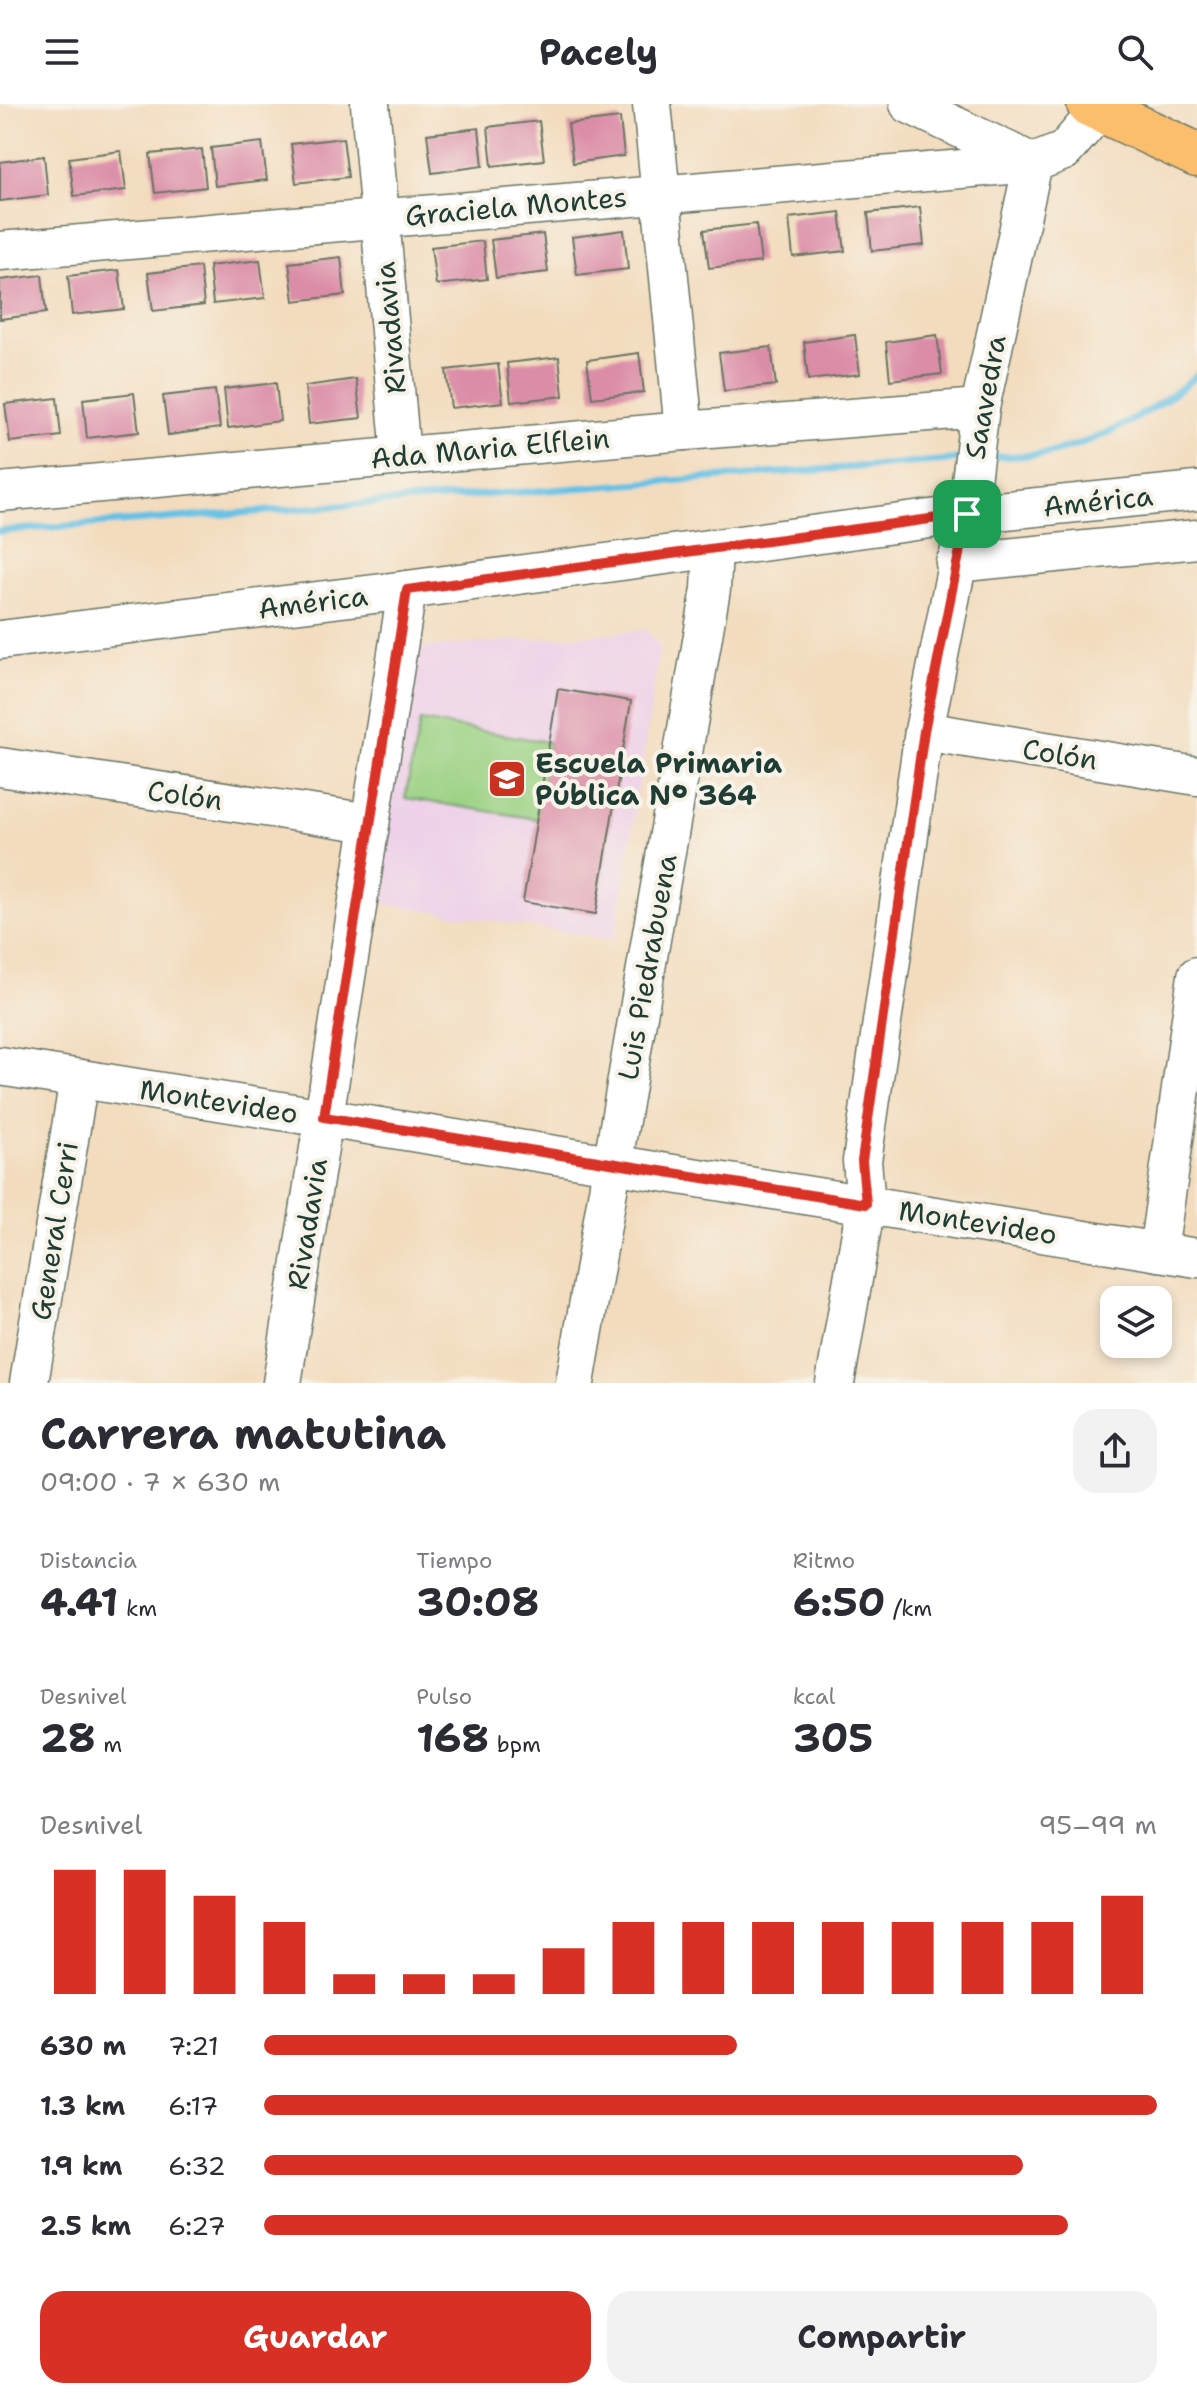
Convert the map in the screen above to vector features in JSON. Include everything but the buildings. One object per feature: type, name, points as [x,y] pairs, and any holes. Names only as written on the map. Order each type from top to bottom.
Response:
[{"type":"main road","points":[[1094,106],[1197,155]]},
{"type":"street","name":"Rivadavia","points":[[370,104],[401,456]]},
{"type":"street","points":[[652,104],[684,431]]},
{"type":"street","points":[[909,104],[1033,163],[1064,151],[1094,106]]},
{"type":"street","name":"Graciela Montes","points":[[0,251],[1033,163]]},
{"type":"street","name":"Saavedra","points":[[835,1383],[866,1204],[862,1161],[924,731],[967,508],[978,420],[1033,163]]},
{"type":"street","name":"Ada Maria Elflein","points":[[0,492],[684,431],[978,420]]},
{"type":"street","name":"América","points":[[0,640],[713,550],[967,508],[1197,491]]},
{"type":"street","points":[[955,563],[1197,539]]},
{"type":"street","name":"Luis Piedrabuena","points":[[575,1383],[711,589],[713,550]]},
{"type":"street","name":"Rivadavia","points":[[282,1383],[407,590]]},
{"type":"street","name":"Colón","points":[[924,731],[1197,776]]},
{"type":"street","name":"Colón","points":[[0,767],[370,823]]},
{"type":"street","points":[[1158,1252],[1197,976]]},
{"type":"street","name":"Montevideo","points":[[0,1066],[1197,1258]]},
{"type":"street","name":"General Cerri","points":[[29,1383],[79,1079]]},
{"type":"shaded area","name":"Escuela Primaria Pública N° 364","points":[[647,630],[660,647],[615,940],[354,899],[406,649]]},
{"type":"green space","points":[[420,721],[549,742],[537,819],[405,798]]},
{"type":"waterway","points":[[984,457],[1045,454],[1092,439],[1147,411],[1197,375]]},
{"type":"waterway","points":[[0,531],[964,459]]},
{"type":"place","name":"Escuela Primaria Pública N° 364","points":[[507,779]]},
{"type":"route","points":[[967,514],[924,731],[862,1161],[866,1204],[324,1117],[407,590],[967,514]]}]
